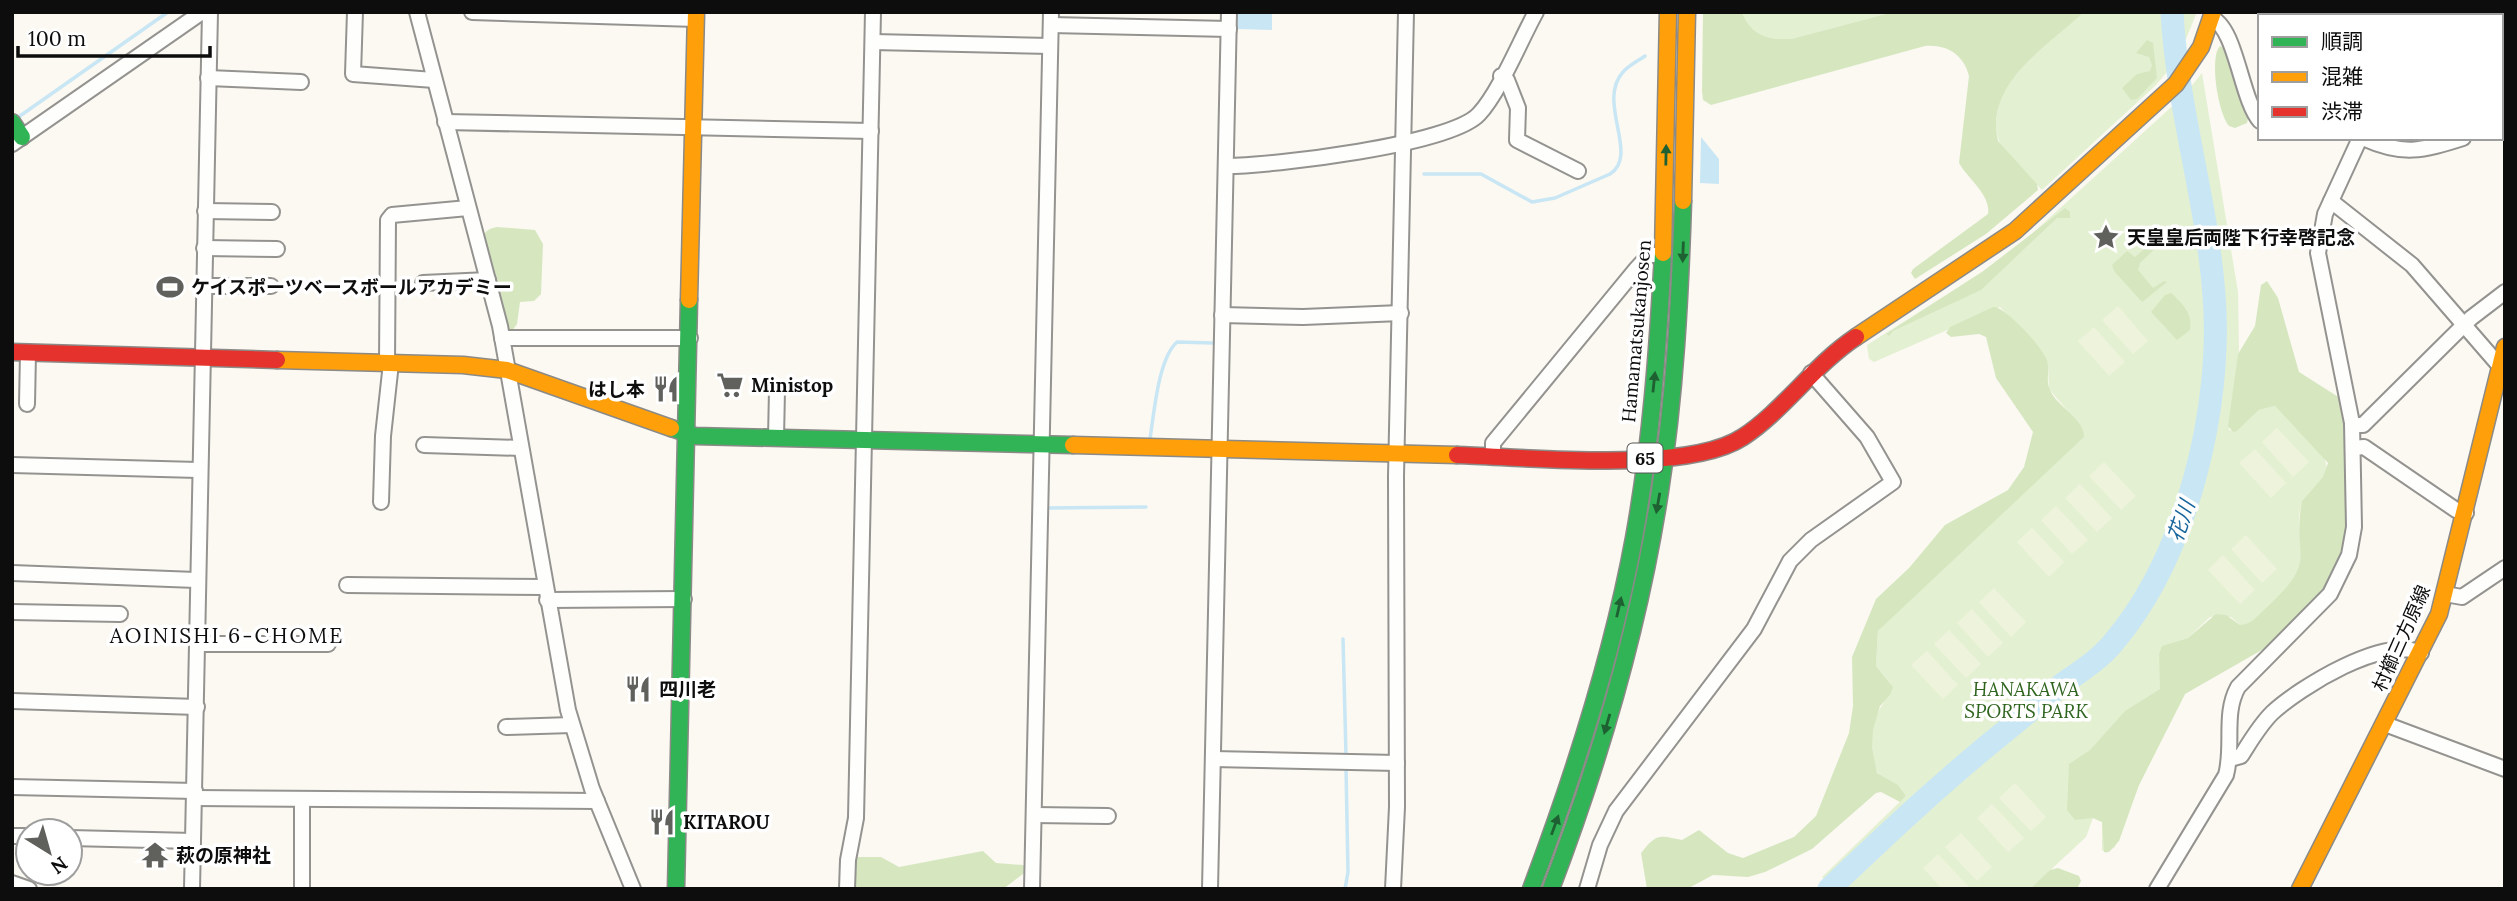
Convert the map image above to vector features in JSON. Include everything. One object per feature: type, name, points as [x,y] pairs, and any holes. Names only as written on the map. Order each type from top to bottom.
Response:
[{"type":"street","points":[[12,122],[17,140],[202,12]]},
{"type":"street","points":[[192,889],[199,644],[198,470],[210,12]]},
{"type":"street","points":[[355,12],[353,74],[434,80]]},
{"type":"street","points":[[472,12],[696,16],[676,889]]},
{"type":"street","points":[[848,889],[848,860],[856,818],[873,12]]},
{"type":"street","points":[[1210,889],[1229,12]]},
{"type":"street","points":[[1393,889],[1397,763],[1398,453],[1406,12]]},
{"type":"street","points":[[1226,166],[1404,145],[1468,123],[1486,105],[1536,12]]},
{"type":"street","name":"Hamamatsukanjosen","points":[[1531,889],[1566,794],[1607,656],[1632,544],[1645,460],[1664,255],[1668,12]]},
{"type":"street","name":"Hamamatsukanjosen","points":[[1551,889],[1583,800],[1617,688],[1644,575],[1664,460],[1682,263],[1687,12]]},
{"type":"street","points":[[419,13],[502,338],[572,726],[597,802],[633,889]]},
{"type":"street","points":[[27,404],[20,353],[463,365],[508,370],[688,434],[1042,446],[1664,460],[1714,451],[1744,437],[1811,373],[1865,329],[1954,274],[2015,231],[2167,92],[2193,61],[2212,15],[2224,27],[2252,108],[2258,118]]},
{"type":"street","points":[[1032,889],[1051,19],[1229,29]]},
{"type":"street","points":[[873,42],[1050,46]]},
{"type":"street","points":[[1501,76],[1507,80],[1518,108],[1517,140],[1578,171]]},
{"type":"street","points":[[208,78],[301,82]]},
{"type":"street","points":[[445,122],[871,131]]},
{"type":"street","points":[[2157,889],[2222,784],[2230,760],[2231,703],[2238,688],[2320,605],[2345,569],[2354,527],[2352,425],[2319,266],[2319,239],[2331,201],[2360,140]]},
{"type":"street","points":[[2367,140],[2405,152],[2455,140]]},
{"type":"street","points":[[2331,201],[2412,265],[2502,369]]},
{"type":"street","points":[[381,502],[389,363],[388,220],[392,215],[468,208]]},
{"type":"street","points":[[205,211],[272,212]]},
{"type":"street","points":[[204,248],[276,249]]},
{"type":"street","points":[[1493,456],[1493,443],[1637,268],[1649,255],[1664,255]]},
{"type":"street","points":[[422,283],[488,280]]},
{"type":"street","points":[[203,286],[271,286]]},
{"type":"street","points":[[2352,425],[2363,425],[2464,325],[2505,292]]},
{"type":"street","points":[[1222,315],[1303,317],[1401,313]]},
{"type":"street","points":[[502,338],[690,338]]},
{"type":"street","name":"村櫛三方原線","points":[[2300,889],[2421,653],[2445,594],[2502,369],[2505,347]]},
{"type":"street","points":[[1587,889],[1600,845],[1616,811],[1754,629],[1790,561],[1811,540],[1893,482],[1867,437],[1811,373]]},
{"type":"street","points":[[776,438],[777,390]]},
{"type":"street","points":[[424,445],[521,447]]},
{"type":"street","points":[[2353,448],[2364,447],[2456,510],[2466,513]]},
{"type":"street","points":[[12,465],[198,470]]},
{"type":"street","points":[[2445,594],[2462,597],[2505,568]]},
{"type":"street","points":[[12,573],[197,580]]},
{"type":"street","points":[[347,585],[684,599]]},
{"type":"street","points":[[12,612],[120,614]]},
{"type":"street","points":[[199,644],[328,644]]},
{"type":"street","points":[[2230,760],[2241,757],[2264,722],[2280,706],[2344,666],[2362,658],[2411,648],[2421,653]]},
{"type":"street","points":[[12,701],[197,707]]},
{"type":"street","points":[[2385,724],[2505,769]]},
{"type":"street","points":[[506,727],[572,726]]},
{"type":"street","points":[[1213,759],[1397,763]]},
{"type":"street","points":[[12,787],[302,800],[597,802]]},
{"type":"street","points":[[302,800],[302,889]]},
{"type":"street","points":[[1034,815],[1108,816]]},
{"type":"street","points":[[84,838],[193,841]]},
{"type":"green space","points":[[1703,12],[1742,12],[1755,31],[1767,37],[1791,39],[1893,12],[2084,12],[2037,52],[2022,68],[2000,101],[1996,120],[1998,141],[2037,184],[2038,190],[1986,234],[1915,279],[1911,273],[1913,269],[1988,214],[1983,194],[1959,163],[1969,76],[1963,62],[1947,49],[1925,46],[1711,105],[1703,100],[1702,91]]},
{"type":"green space","points":[[1742,12],[1893,12],[1791,39],[1782,39],[1767,37],[1755,31]]},
{"type":"green space","name":"HANAKAWA SPORTS PARK","points":[[2036,12],[2197,12],[2179,56],[2185,94],[2202,73],[2238,292],[2239,349],[2229,430],[2237,431],[2259,410],[2275,406],[2324,457],[2328,471],[2302,505],[2299,521],[2302,555],[2300,565],[2282,596],[2245,625],[2240,625],[2231,617],[2210,617],[2188,638],[2167,645],[2159,654],[2162,684],[2185,694],[2139,785],[2115,847],[2106,853],[2102,850],[2102,822],[2093,818],[2086,837],[2030,889],[1833,889],[1822,877],[1906,796],[1877,772],[1871,754],[1870,743],[1875,721],[1890,695],[1890,683],[1876,666],[1878,631],[2082,428],[2049,389],[2048,366],[2043,353],[2000,307],[1874,362],[1869,359],[1867,345],[1982,272],[2023,242],[2178,101],[2172,66],[2156,85],[2042,190],[2007,154],[1999,141],[1996,128],[2001,95]]},
{"type":"green space","points":[[2147,40],[2153,43],[2157,78],[2137,99],[2131,100],[2122,88],[2137,74],[2150,71],[2152,65],[2149,57],[2136,53]]},
{"type":"green space","points":[[2220,46],[2226,49],[2249,114],[2247,123],[2235,128],[2229,126],[2225,120],[2218,98],[2215,61]]},
{"type":"green space","points":[[2065,208],[2070,212],[2070,218],[2057,218],[1981,290],[1893,331],[1889,336],[1886,334],[1982,272]]},
{"type":"green space","points":[[497,227],[535,230],[543,244],[541,294],[534,301],[520,302],[517,324],[512,331],[507,330],[483,242],[486,232]]},
{"type":"green space","points":[[2156,239],[2158,246],[2140,263],[2138,270],[2153,288],[2164,281],[2167,282],[2142,302],[2114,271],[2112,265],[2127,251],[2135,257]]},
{"type":"green space","points":[[2267,281],[2278,298],[2299,372],[2340,398],[2346,424],[2348,527],[2344,554],[2326,590],[2267,647],[2185,694],[2139,785],[2119,841],[2109,852],[2104,852],[2102,822],[2093,818],[2075,820],[2067,810],[2069,764],[2090,750],[2125,711],[2160,689],[2159,654],[2162,646],[2188,638],[2216,614],[2226,615],[2240,625],[2251,621],[2283,591],[2299,567],[2302,501],[2323,477],[2328,463],[2275,406],[2259,410],[2237,431],[2233,432],[2228,426],[2238,354],[2255,326],[2261,285]]},
{"type":"green space","points":[[2171,293],[2183,305],[2191,324],[2190,330],[2177,340],[2151,312],[2165,295]]},
{"type":"green space","points":[[2118,306],[2148,341],[2133,354],[2102,320]]},
{"type":"green space","points":[[1993,307],[1999,308],[2014,320],[2043,352],[2047,362],[2050,390],[2080,424],[2084,437],[1878,631],[1876,666],[1893,687],[1880,706],[1873,730],[1872,748],[1877,773],[1898,785],[1906,796],[1900,802],[1881,792],[1876,793],[1812,849],[1765,872],[1748,877],[1713,875],[1687,889],[1647,889],[1641,853],[1659,837],[1682,840],[1699,830],[1728,853],[1743,858],[1794,837],[1816,816],[1849,733],[1853,706],[1852,657],[1876,599],[1909,568],[1945,525],[2008,490],[2024,467],[2033,432],[1996,378],[1986,337],[1979,334],[1951,337],[1946,333],[1950,327]]},
{"type":"green space","points":[[2094,327],[2125,362],[2109,376],[2078,341]]},
{"type":"green space","points":[[2277,428],[2309,462],[2293,477],[2262,442]]},
{"type":"green space","points":[[2255,449],[2286,483],[2271,498],[2239,463]]},
{"type":"green space","points":[[2104,462],[2136,496],[2121,510],[2089,476]]},
{"type":"green space","points":[[2080,484],[2112,518],[2097,532],[2065,498]]},
{"type":"green space","points":[[2056,506],[2088,540],[2072,554],[2041,520]]},
{"type":"green space","points":[[2032,528],[2064,562],[2049,577],[2017,542]]},
{"type":"green space","points":[[2246,535],[2277,569],[2262,583],[2231,549]]},
{"type":"green space","points":[[2223,555],[2255,590],[2240,604],[2208,570]]},
{"type":"green space","points":[[1994,588],[2026,622],[2011,637],[1979,602]]},
{"type":"green space","points":[[1972,609],[2003,643],[1988,657],[1957,623]]},
{"type":"green space","points":[[1949,630],[1981,664],[1966,678],[1934,644]]},
{"type":"green space","points":[[1927,651],[1958,685],[1943,699],[1911,665]]},
{"type":"green space","points":[[2015,783],[2046,817],[2031,831],[1999,798]]},
{"type":"green space","points":[[1992,804],[2024,838],[2008,852],[1977,818]]},
{"type":"green space","points":[[1961,833],[1992,867],[1977,881],[1945,847]]},
{"type":"green space","points":[[983,851],[996,863],[1023,865],[1027,871],[1003,889],[853,889],[854,860],[857,857],[881,857],[899,867]]},
{"type":"green space","points":[[1938,854],[1969,889],[1942,889],[1923,868]]},
{"type":"green space","points":[[2058,868],[2079,876],[2081,881],[2077,889],[2030,889],[2050,870]]},
{"type":"water","points":[[1237,14],[1272,14],[1272,30],[1237,29]]},
{"type":"water","points":[[1701,137],[1719,159],[1719,184],[1700,183]]},
{"type":"water","points":[[1866,850],[1869,853],[1856,878],[1850,875],[1842,864]]},
{"type":"waterway","points":[[17,118],[168,12]]},
{"type":"waterway","name":"花川","points":[[1829,889],[1958,770],[2108,649],[2139,608],[2161,568],[2180,524],[2206,431],[2215,339],[2210,260],[2180,83],[2172,12]]},
{"type":"waterway","points":[[1424,174],[1481,174],[1532,202],[1555,198],[1610,174],[1618,165],[1621,154],[1615,112],[1616,84],[1625,70],[1645,56]]},
{"type":"waterway","points":[[1150,439],[1161,374],[1171,350],[1177,342],[1213,343]]},
{"type":"waterway","points":[[1047,508],[1146,507]]},
{"type":"waterway","points":[[1343,639],[1346,756]]},
{"type":"waterway","points":[[1345,889],[1348,872],[1346,768]]},
{"type":"traffic: fast","points":[[12,122],[22,137]]},
{"type":"traffic: fast","points":[[1551,889],[1586,792],[1616,693],[1651,542],[1673,383],[1683,201]]},
{"type":"traffic: fast","points":[[1531,889],[1590,716],[1625,583],[1640,503],[1649,432],[1663,253]]},
{"type":"traffic: fast","points":[[676,889],[689,300]]},
{"type":"traffic: fast","points":[[671,428],[695,436],[1073,445]]},
{"type":"traffic: slow","points":[[689,300],[696,12]]},
{"type":"traffic: slow","points":[[1663,253],[1668,12]]},
{"type":"traffic: slow","points":[[1683,201],[1687,12]]},
{"type":"traffic: slow","points":[[1856,337],[2015,231],[2176,84],[2201,47],[2213,12]]},
{"type":"traffic: slow","points":[[2300,889],[2439,614],[2505,347]]},
{"type":"traffic: slow","points":[[277,360],[463,365],[507,370],[671,428]]},
{"type":"traffic: slow","points":[[1073,445],[1457,455]]},
{"type":"traffic: jam","points":[[1457,455],[1606,461],[1685,456],[1718,448],[1743,437],[1758,426],[1827,360],[1856,337]]},
{"type":"traffic: jam","points":[[12,352],[277,360]]},
{"type":"place","name":"天皇皇后両陛下行幸啓記念","points":[[2106,237]]},
{"type":"place","name":"ケイスポーツベースボールアカデミー","points":[[170,287]]},
{"type":"place","name":"Ministop","points":[[730,385]]},
{"type":"place","name":"はし本","points":[[666,389]]},
{"type":"place","name":"四川老","points":[[638,689]]},
{"type":"place","name":"KITAROU","points":[[662,822]]},
{"type":"place","name":"萩の原神社","points":[[155,855]]},
{"type":"district","name":"AOINISHI 6-CHOME","points":[[227,635]]}]
